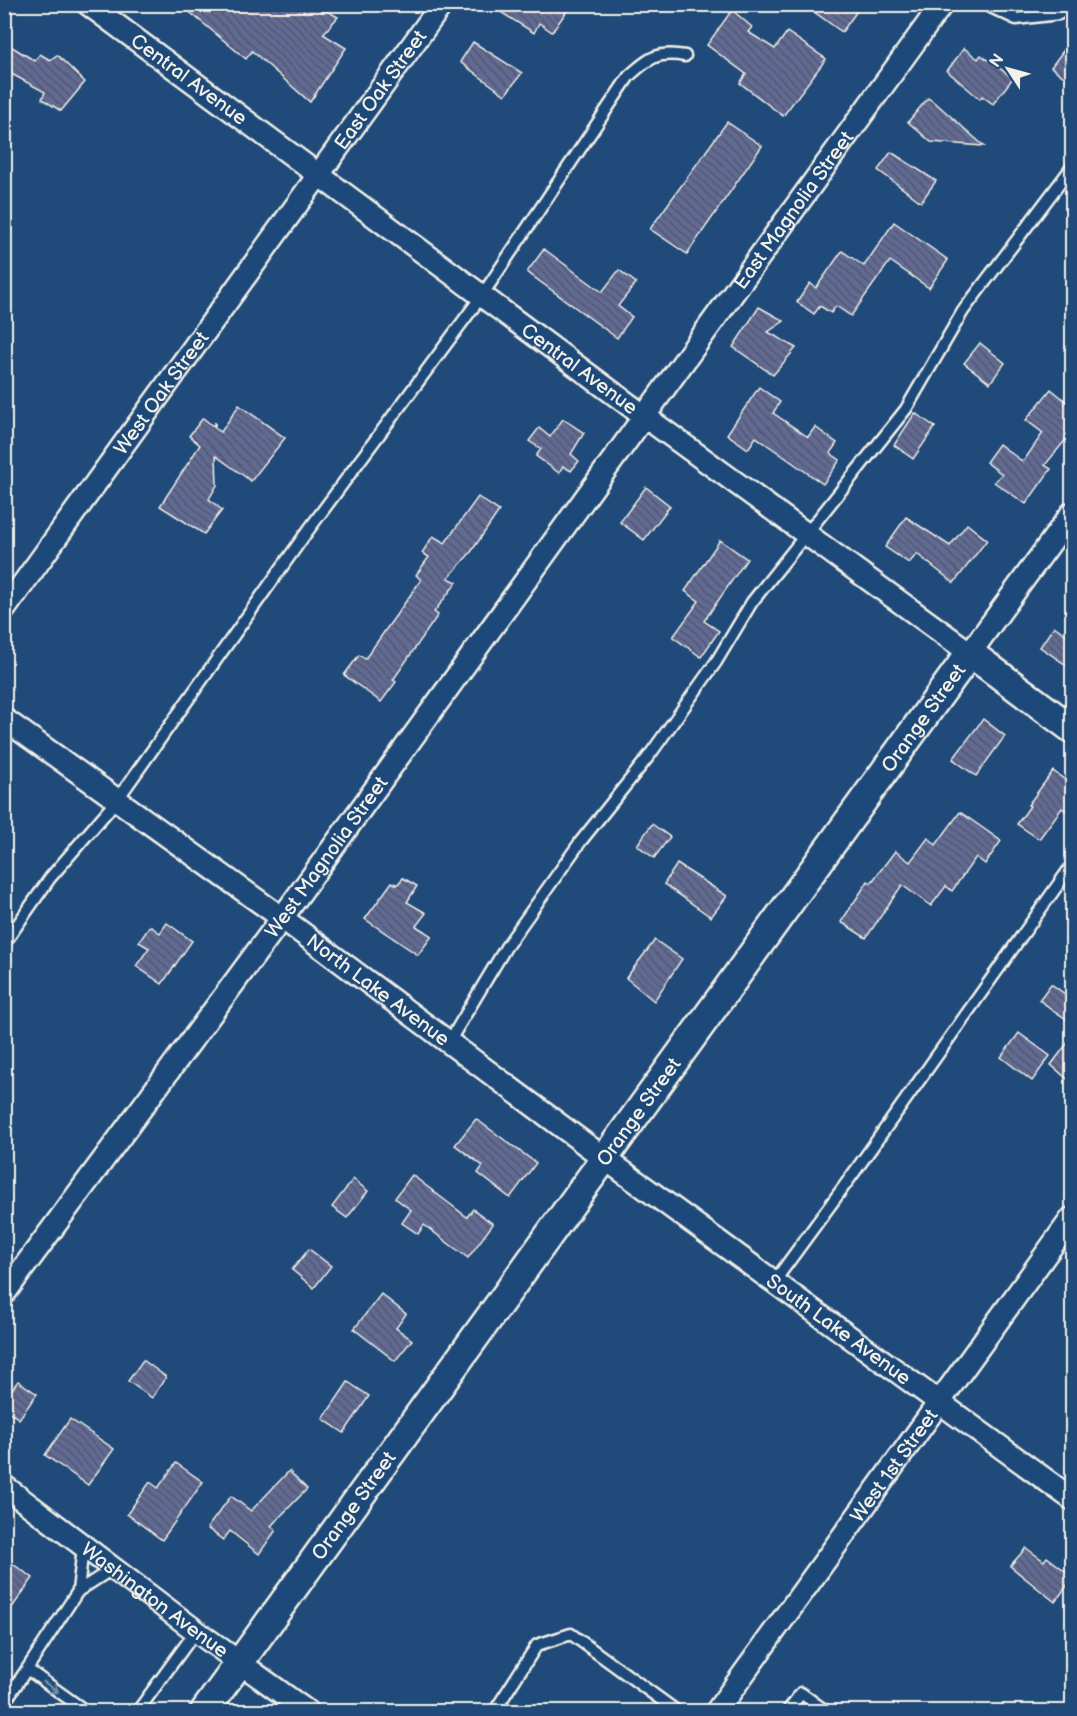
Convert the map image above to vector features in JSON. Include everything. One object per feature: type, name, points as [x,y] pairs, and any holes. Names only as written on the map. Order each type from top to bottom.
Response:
[{"type":"street","name":"East Oak Street","points":[[319,176],[442,4]]},
{"type":"street","name":"East Magnolia Street","points":[[644,416],[942,4]]},
{"type":"street","name":"Central Avenue","points":[[94,6],[481,297],[1072,729]]},
{"type":"street","name":"West Oak Street","points":[[4,610],[319,176]]},
{"type":"street","name":"West Magnolia Street","points":[[4,1294],[282,918],[644,416]]},
{"type":"street","name":"Orange Street","points":[[204,1712],[1072,513]]},
{"type":"street","name":"North Lake Avenue","points":[[4,719],[282,918],[604,1158]]},
{"type":"street","name":"South Lake Avenue","points":[[604,1158],[1072,1499]]},
{"type":"street","name":"West 1st Street","points":[[716,1712],[1072,1218]]},
{"type":"street","name":"Washington Avenue","points":[[4,1486],[82,1547],[308,1712]]},
{"type":"lane","points":[[984,4],[1016,19],[1059,14],[1070,4]]},
{"type":"lane","points":[[4,944],[50,878],[117,800],[304,537],[481,297],[628,76],[647,59],[669,53],[685,56]]},
{"type":"lane","points":[[449,1042],[506,947],[581,841],[650,756],[716,662],[752,602],[906,409],[963,311],[1072,167]]},
{"type":"lane","points":[[774,1282],[1072,865]]},
{"type":"lane","points":[[78,1591],[82,1547]]},
{"type":"lane","points":[[8,1712],[5,1705],[6,1700],[78,1591],[112,1569]]},
{"type":"lane","points":[[137,1712],[196,1631]]},
{"type":"lane","points":[[494,1712],[537,1646],[571,1634],[678,1712]]},
{"type":"lane","points":[[27,1669],[87,1712]]},
{"type":"lane","points":[[787,1712],[801,1693],[827,1712]]},
{"type":"building","points":[[180,4],[314,4],[338,17],[323,34],[346,48],[310,102],[252,51],[246,59]]},
{"type":"building","points":[[488,4],[572,4],[552,32],[539,23],[534,33]]},
{"type":"building","points":[[803,4],[862,4],[842,32]]},
{"type":"building","points":[[732,10],[752,27],[748,32],[775,49],[787,32],[826,59],[783,116],[740,83],[746,74],[707,45]]},
{"type":"building","points":[[1072,39],[1072,83],[1051,67]]},
{"type":"building","points":[[4,42],[35,61],[40,54],[50,60],[57,55],[85,82],[61,111],[42,99],[45,92],[4,70]]},
{"type":"building","points":[[473,42],[522,73],[505,95],[460,62]]},
{"type":"building","points":[[964,48],[978,59],[981,55],[1013,78],[993,104],[982,96],[980,99],[947,71]]},
{"type":"building","points":[[928,98],[984,146],[931,142],[908,122]]},
{"type":"building","points":[[727,122],[762,146],[687,254],[650,229]]},
{"type":"building","points":[[891,152],[936,181],[921,202],[878,170]]},
{"type":"building","points":[[894,222],[948,260],[929,288],[890,261],[851,316],[836,306],[831,313],[820,306],[814,314],[797,302],[810,283],[816,288],[842,251],[864,266]]},
{"type":"building","points":[[544,249],[602,292],[619,270],[636,283],[618,306],[632,317],[617,338],[527,272]]},
{"type":"building","points":[[759,307],[784,321],[768,332],[796,348],[773,375],[733,347]]},
{"type":"building","points":[[980,343],[1005,363],[990,383],[964,363]]},
{"type":"building","points":[[759,387],[780,402],[773,413],[808,437],[815,427],[837,443],[830,453],[840,460],[823,484],[756,437],[748,449],[727,434]]},
{"type":"building","points":[[1051,389],[1072,406],[1072,432],[1045,465],[1051,469],[1026,504],[994,482],[1002,474],[986,462],[999,444],[1023,462],[1043,433],[1026,420]]},
{"type":"building","points":[[239,405],[285,438],[251,481],[216,456],[217,485],[209,499],[222,510],[204,534],[160,506],[200,445],[189,436],[203,418],[213,426],[215,422],[215,428],[221,432]]},
{"type":"building","points":[[915,413],[935,427],[913,459],[894,445]]},
{"type":"building","points":[[563,419],[584,433],[571,454],[579,461],[571,471],[563,466],[559,473],[536,456],[541,449],[529,441],[539,428],[550,437]]},
{"type":"building","points":[[646,487],[670,506],[644,540],[620,522]]},
{"type":"building","points":[[478,497],[499,511],[471,552],[448,578],[457,582],[434,612],[438,615],[393,680],[396,682],[381,702],[344,675],[359,655],[365,659],[421,580],[416,575],[429,557],[422,553],[433,536],[445,543]]},
{"type":"building","points":[[906,517],[950,546],[967,524],[987,540],[954,583],[917,554],[909,563],[885,547]]},
{"type":"building","points":[[720,540],[747,559],[704,621],[719,631],[701,657],[673,637],[699,601],[685,591]]},
{"type":"building","points":[[1054,626],[1072,639],[1072,669],[1040,647]]},
{"type":"building","points":[[983,719],[1005,736],[976,776],[953,759]]},
{"type":"building","points":[[1053,771],[1072,785],[1072,816],[1062,808],[1039,839],[1017,824]]},
{"type":"building","points":[[960,812],[1001,841],[985,864],[976,857],[952,891],[946,886],[931,906],[902,885],[866,938],[841,922],[868,881],[871,883],[895,851],[910,862],[928,838],[936,845]]},
{"type":"building","points":[[652,824],[670,837],[654,858],[637,845]]},
{"type":"building","points":[[677,864],[727,896],[711,917],[664,884]]},
{"type":"building","points":[[403,878],[417,886],[407,902],[426,913],[416,926],[432,936],[418,955],[365,919],[392,882],[397,885]]},
{"type":"building","points":[[167,923],[192,941],[162,984],[136,966],[149,948],[139,942],[150,926],[160,933]]},
{"type":"building","points":[[655,940],[682,959],[654,1001],[626,978]]},
{"type":"building","points":[[1051,984],[1072,999],[1072,1023],[1039,1000]]},
{"type":"building","points":[[1019,1033],[1050,1056],[1032,1081],[1001,1057]]},
{"type":"building","points":[[1072,1037],[1072,1083],[1051,1065]]},
{"type":"building","points":[[476,1119],[536,1163],[510,1198],[478,1173],[483,1166],[455,1145]]},
{"type":"building","points":[[412,1175],[467,1217],[473,1209],[493,1224],[468,1258],[424,1225],[418,1234],[402,1223],[411,1210],[395,1198]]},
{"type":"building","points":[[353,1179],[368,1191],[347,1218],[332,1207]]},
{"type":"building","points":[[309,1249],[331,1266],[314,1288],[292,1270]]},
{"type":"building","points":[[381,1294],[406,1314],[396,1328],[412,1340],[395,1361],[354,1329]]},
{"type":"building","points":[[143,1360],[166,1377],[152,1398],[128,1381]]},
{"type":"building","points":[[18,1381],[37,1394],[19,1419],[4,1408],[4,1400]]},
{"type":"building","points":[[348,1382],[369,1396],[344,1433],[323,1419]]},
{"type":"building","points":[[70,1419],[114,1449],[88,1485],[45,1455]]},
{"type":"building","points":[[176,1463],[203,1482],[162,1540],[127,1514],[150,1482],[158,1488]]},
{"type":"building","points":[[289,1471],[307,1489],[271,1526],[276,1530],[259,1554],[230,1531],[223,1540],[207,1528],[231,1496],[251,1511]]},
{"type":"building","points":[[1026,1548],[1044,1561],[1047,1557],[1072,1576],[1055,1602],[1010,1566]]},
{"type":"building","points":[[4,1558],[33,1578],[4,1619]]}]
